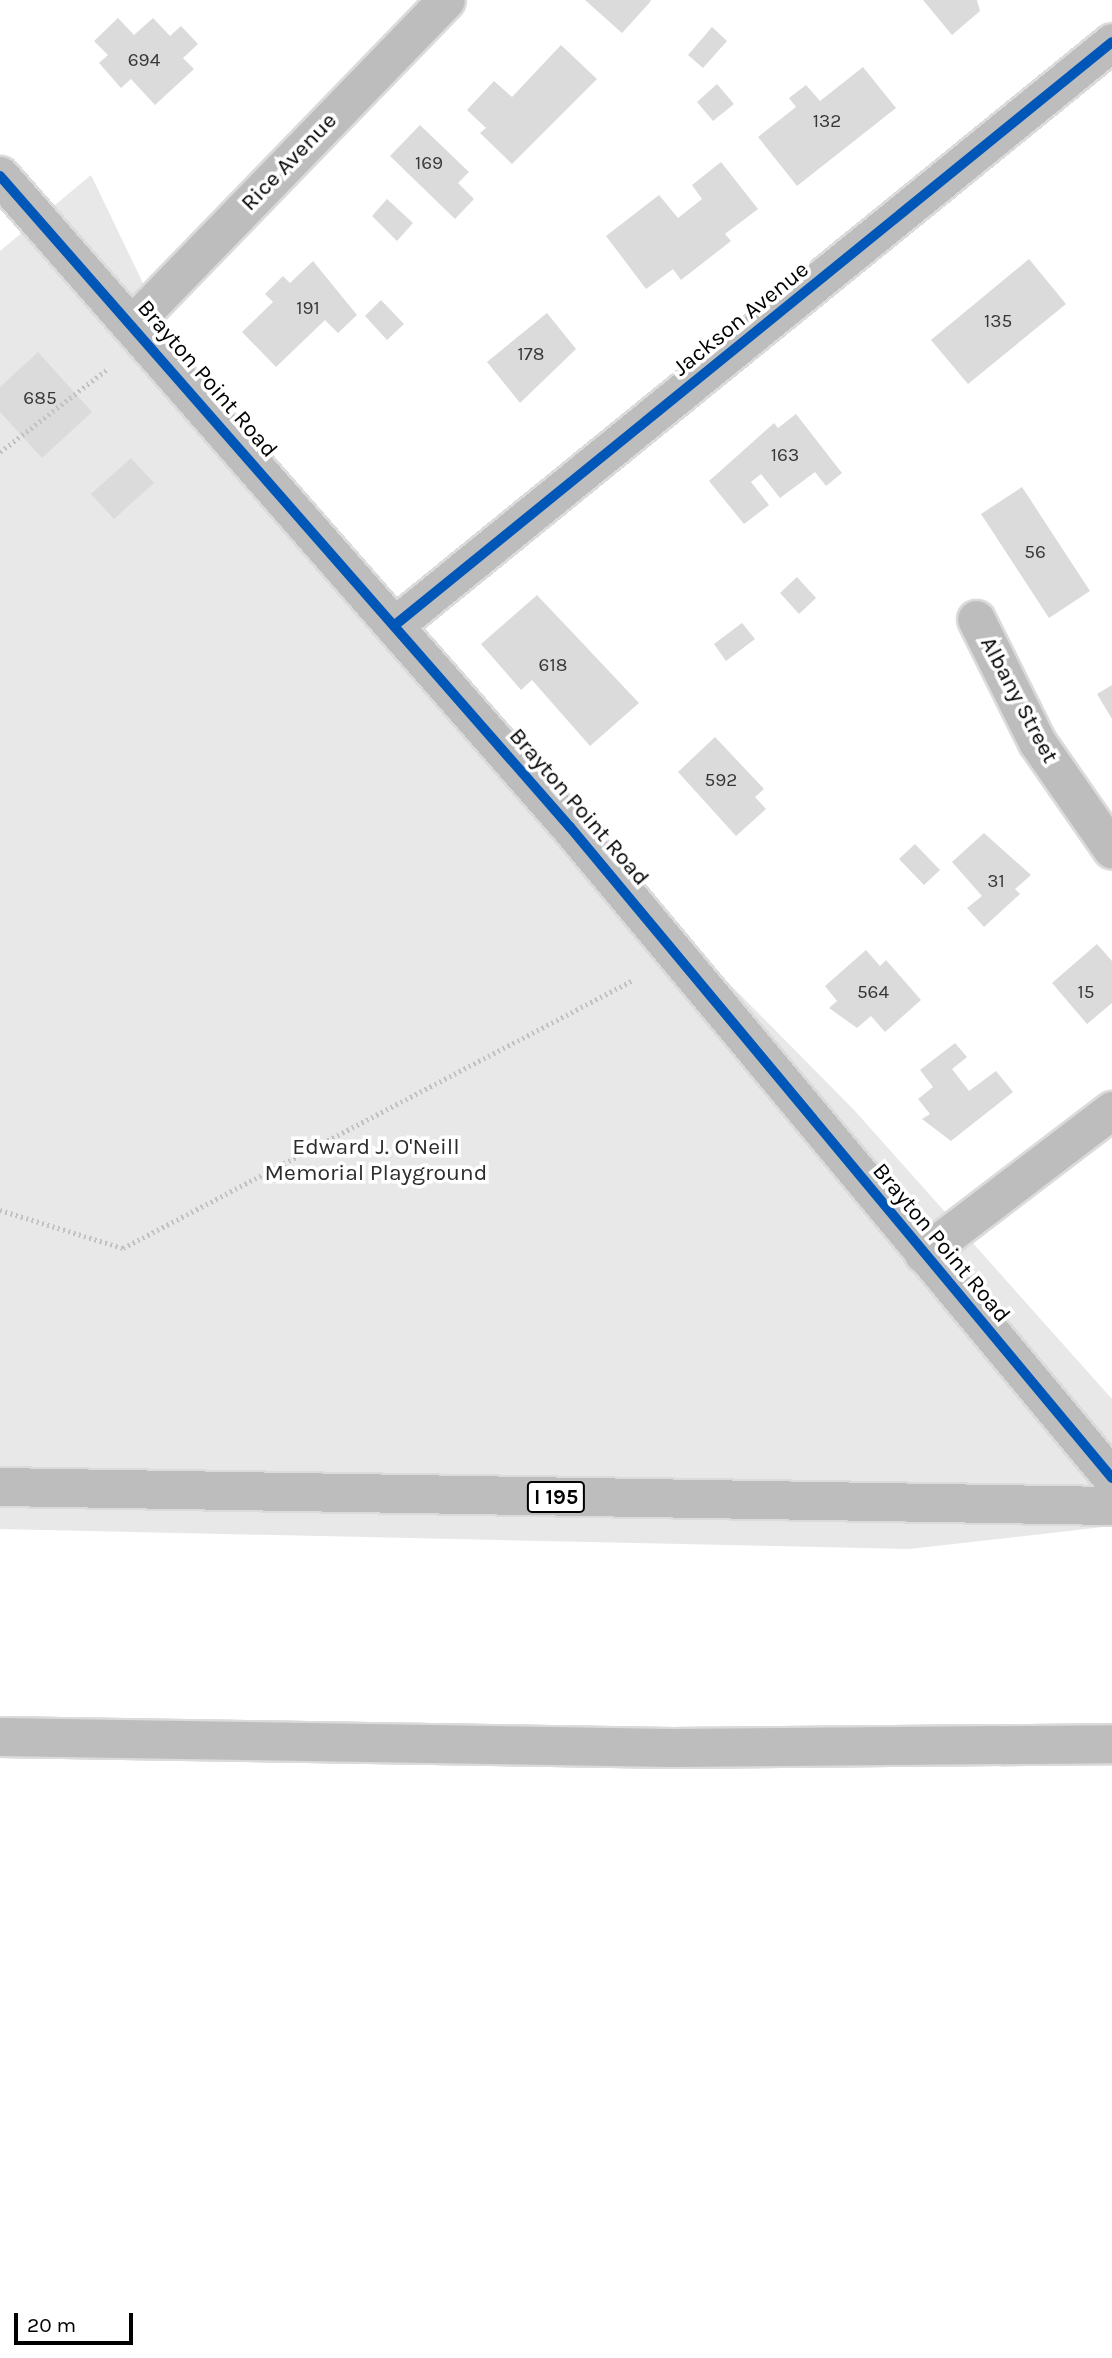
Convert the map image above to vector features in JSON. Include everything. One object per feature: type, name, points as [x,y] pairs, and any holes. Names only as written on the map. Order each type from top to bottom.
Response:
[{"type":"main road","name":"Brayton Point Road","points":[[0,176],[395,625],[770,1062],[923,1254],[1112,1478]]},
{"type":"main road","name":"I 195","points":[[0,1487],[1112,1506]]},
{"type":"main road","points":[[0,1737],[698,1749],[1112,1744]]},
{"type":"street","name":"Rice Avenue","points":[[132,324],[446,0]]},
{"type":"street","name":"Jackson Avenue","points":[[395,625],[1112,42]]},
{"type":"street","name":"Albany Street","points":[[976,619],[1037,742],[1112,850]]},
{"type":"street","points":[[923,1254],[1112,1110]]},
{"type":"path","points":[[0,452],[106,370]]},
{"type":"path","points":[[0,1210],[122,1248],[633,981]]},
{"type":"green space","name":"Edward J. O'Neill Memorial Playground","points":[[91,175],[214,431],[381,581],[450,701],[855,1111],[1112,1399],[1112,1526],[909,1549],[0,1529],[0,251]]},
{"type":"building","points":[[585,0],[650,0],[651,1],[622,33]]},
{"type":"building","points":[[923,0],[977,0],[980,11],[952,35]]},
{"type":"building","points":[[118,18],[134,35],[153,18],[170,36],[181,26],[198,44],[183,58],[194,69],[155,105],[131,79],[121,88],[99,63],[108,55],[94,41]]},
{"type":"building","points":[[712,27],[727,41],[703,68],[688,55]]},
{"type":"building","points":[[561,45],[597,79],[512,164],[480,133],[486,128],[467,110],[494,81],[512,97]]},
{"type":"building","points":[[863,67],[896,108],[797,186],[758,137],[796,107],[789,98],[806,85],[820,101]]},
{"type":"building","points":[[717,84],[734,104],[713,121],[697,102]]},
{"type":"building","points":[[420,125],[469,172],[458,183],[474,199],[455,219],[390,156]]},
{"type":"building","points":[[721,162],[758,209],[725,234],[731,241],[681,280],[673,269],[646,289],[606,236],[659,195],[678,218],[702,199],[692,185]]},
{"type":"building","points":[[387,199],[413,223],[397,241],[372,216]]},
{"type":"building","points":[[1029,259],[1066,304],[968,384],[931,340]]},
{"type":"building","points":[[313,261],[357,315],[338,333],[325,320],[276,367],[242,332],[273,302],[265,294],[283,276],[290,283]]},
{"type":"building","points":[[381,300],[404,324],[387,340],[365,316]]},
{"type":"building","points":[[547,313],[576,349],[520,403],[487,362]]},
{"type":"building","points":[[38,352],[92,412],[42,458],[0,412],[0,387]]},
{"type":"building","points":[[796,414],[842,473],[826,486],[815,472],[780,498],[761,474],[751,482],[769,505],[744,524],[709,481],[774,423],[778,428]]},
{"type":"building","points":[[131,458],[154,483],[114,519],[91,494]]},
{"type":"building","points":[[1022,487],[1090,591],[1049,618],[981,514]]},
{"type":"building","points":[[797,577],[816,598],[799,614],[780,593]]},
{"type":"building","points":[[537,595],[639,703],[590,746],[532,680],[521,690],[481,644]]},
{"type":"building","points":[[742,623],[755,639],[726,661],[714,644]]},
{"type":"building","points":[[1112,685],[1112,719],[1097,694]]},
{"type":"building","points":[[715,737],[764,789],[755,797],[766,809],[736,836],[678,772]]},
{"type":"building","points":[[984,833],[1031,875],[1015,889],[1020,894],[984,927],[967,908],[982,896],[952,862]]},
{"type":"building","points":[[915,844],[940,870],[924,885],[899,859]]},
{"type":"building","points":[[1097,944],[1112,961],[1112,1003],[1087,1024],[1052,983]]},
{"type":"building","points":[[866,950],[880,966],[886,960],[921,1000],[885,1032],[871,1016],[857,1028],[829,1008],[837,1001],[825,986]]},
{"type":"building","points":[[955,1043],[967,1057],[952,1069],[969,1091],[996,1071],[1013,1092],[951,1141],[922,1119],[930,1114],[918,1099],[933,1087],[920,1070]]},
{"type":"cycle path","points":[[395,625],[1112,42]]},
{"type":"cycle path","points":[[0,176],[570,827],[1112,1478]]}]
